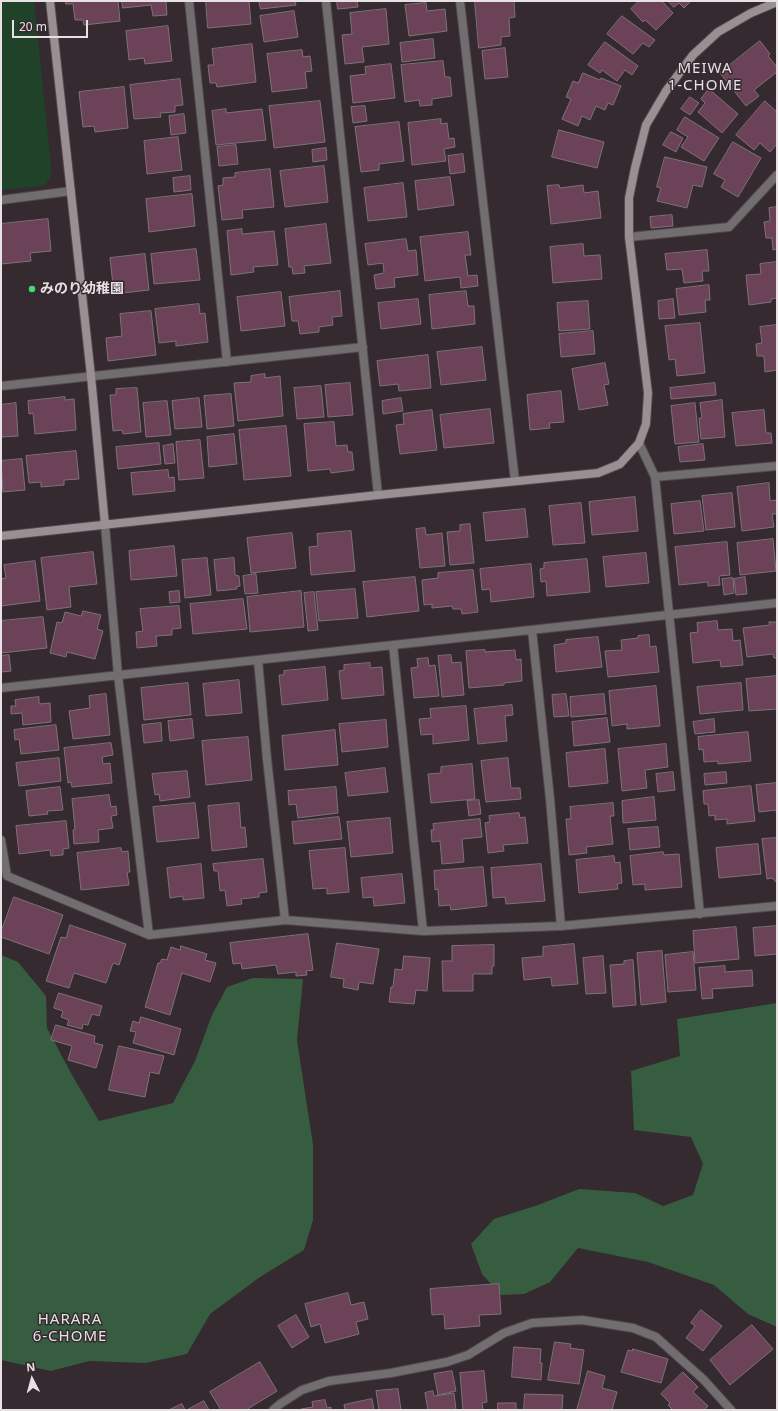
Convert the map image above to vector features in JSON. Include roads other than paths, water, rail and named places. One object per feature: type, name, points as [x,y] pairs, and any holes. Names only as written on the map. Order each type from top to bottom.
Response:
[{"type":"street","points":[[50,1],[91,376],[118,675],[149,935]]},
{"type":"street","points":[[188,1],[227,362]]},
{"type":"street","points":[[326,1],[378,495]]},
{"type":"street","points":[[460,1],[515,481]]},
{"type":"street","points":[[1,536],[378,495],[598,473],[620,464],[639,443],[646,424],[648,393],[629,237],[629,198],[634,168],[646,125],[666,91],[693,55],[718,32],[751,13],[777,2]]},
{"type":"street","points":[[629,237],[729,227],[777,175]]},
{"type":"street","points":[[1,200],[71,191]]},
{"type":"street","points":[[1,386],[363,347]]},
{"type":"street","points":[[639,443],[655,477],[700,914]]},
{"type":"street","points":[[655,477],[777,466]]},
{"type":"street","points":[[1,688],[777,603]]},
{"type":"street","points":[[532,630],[550,800],[561,926]]},
{"type":"street","points":[[393,644],[424,931]]},
{"type":"street","points":[[258,660],[267,759],[285,920]]},
{"type":"street","points":[[1,840],[7,876],[149,935],[285,920],[424,931],[561,926],[777,906]]},
{"type":"street","points":[[273,1410],[302,1390],[329,1381],[391,1373],[447,1362],[468,1355],[504,1333],[532,1323],[582,1320],[633,1328],[656,1337],[704,1380],[731,1410]]},
{"type":"place","name":"みのり幼稚園","points":[[32,289]]},
{"type":"district","name":"MEIWA 1-CHOME","points":[[705,78]]},
{"type":"district","name":"HARARA 6-CHOME","points":[[70,1328]]}]
